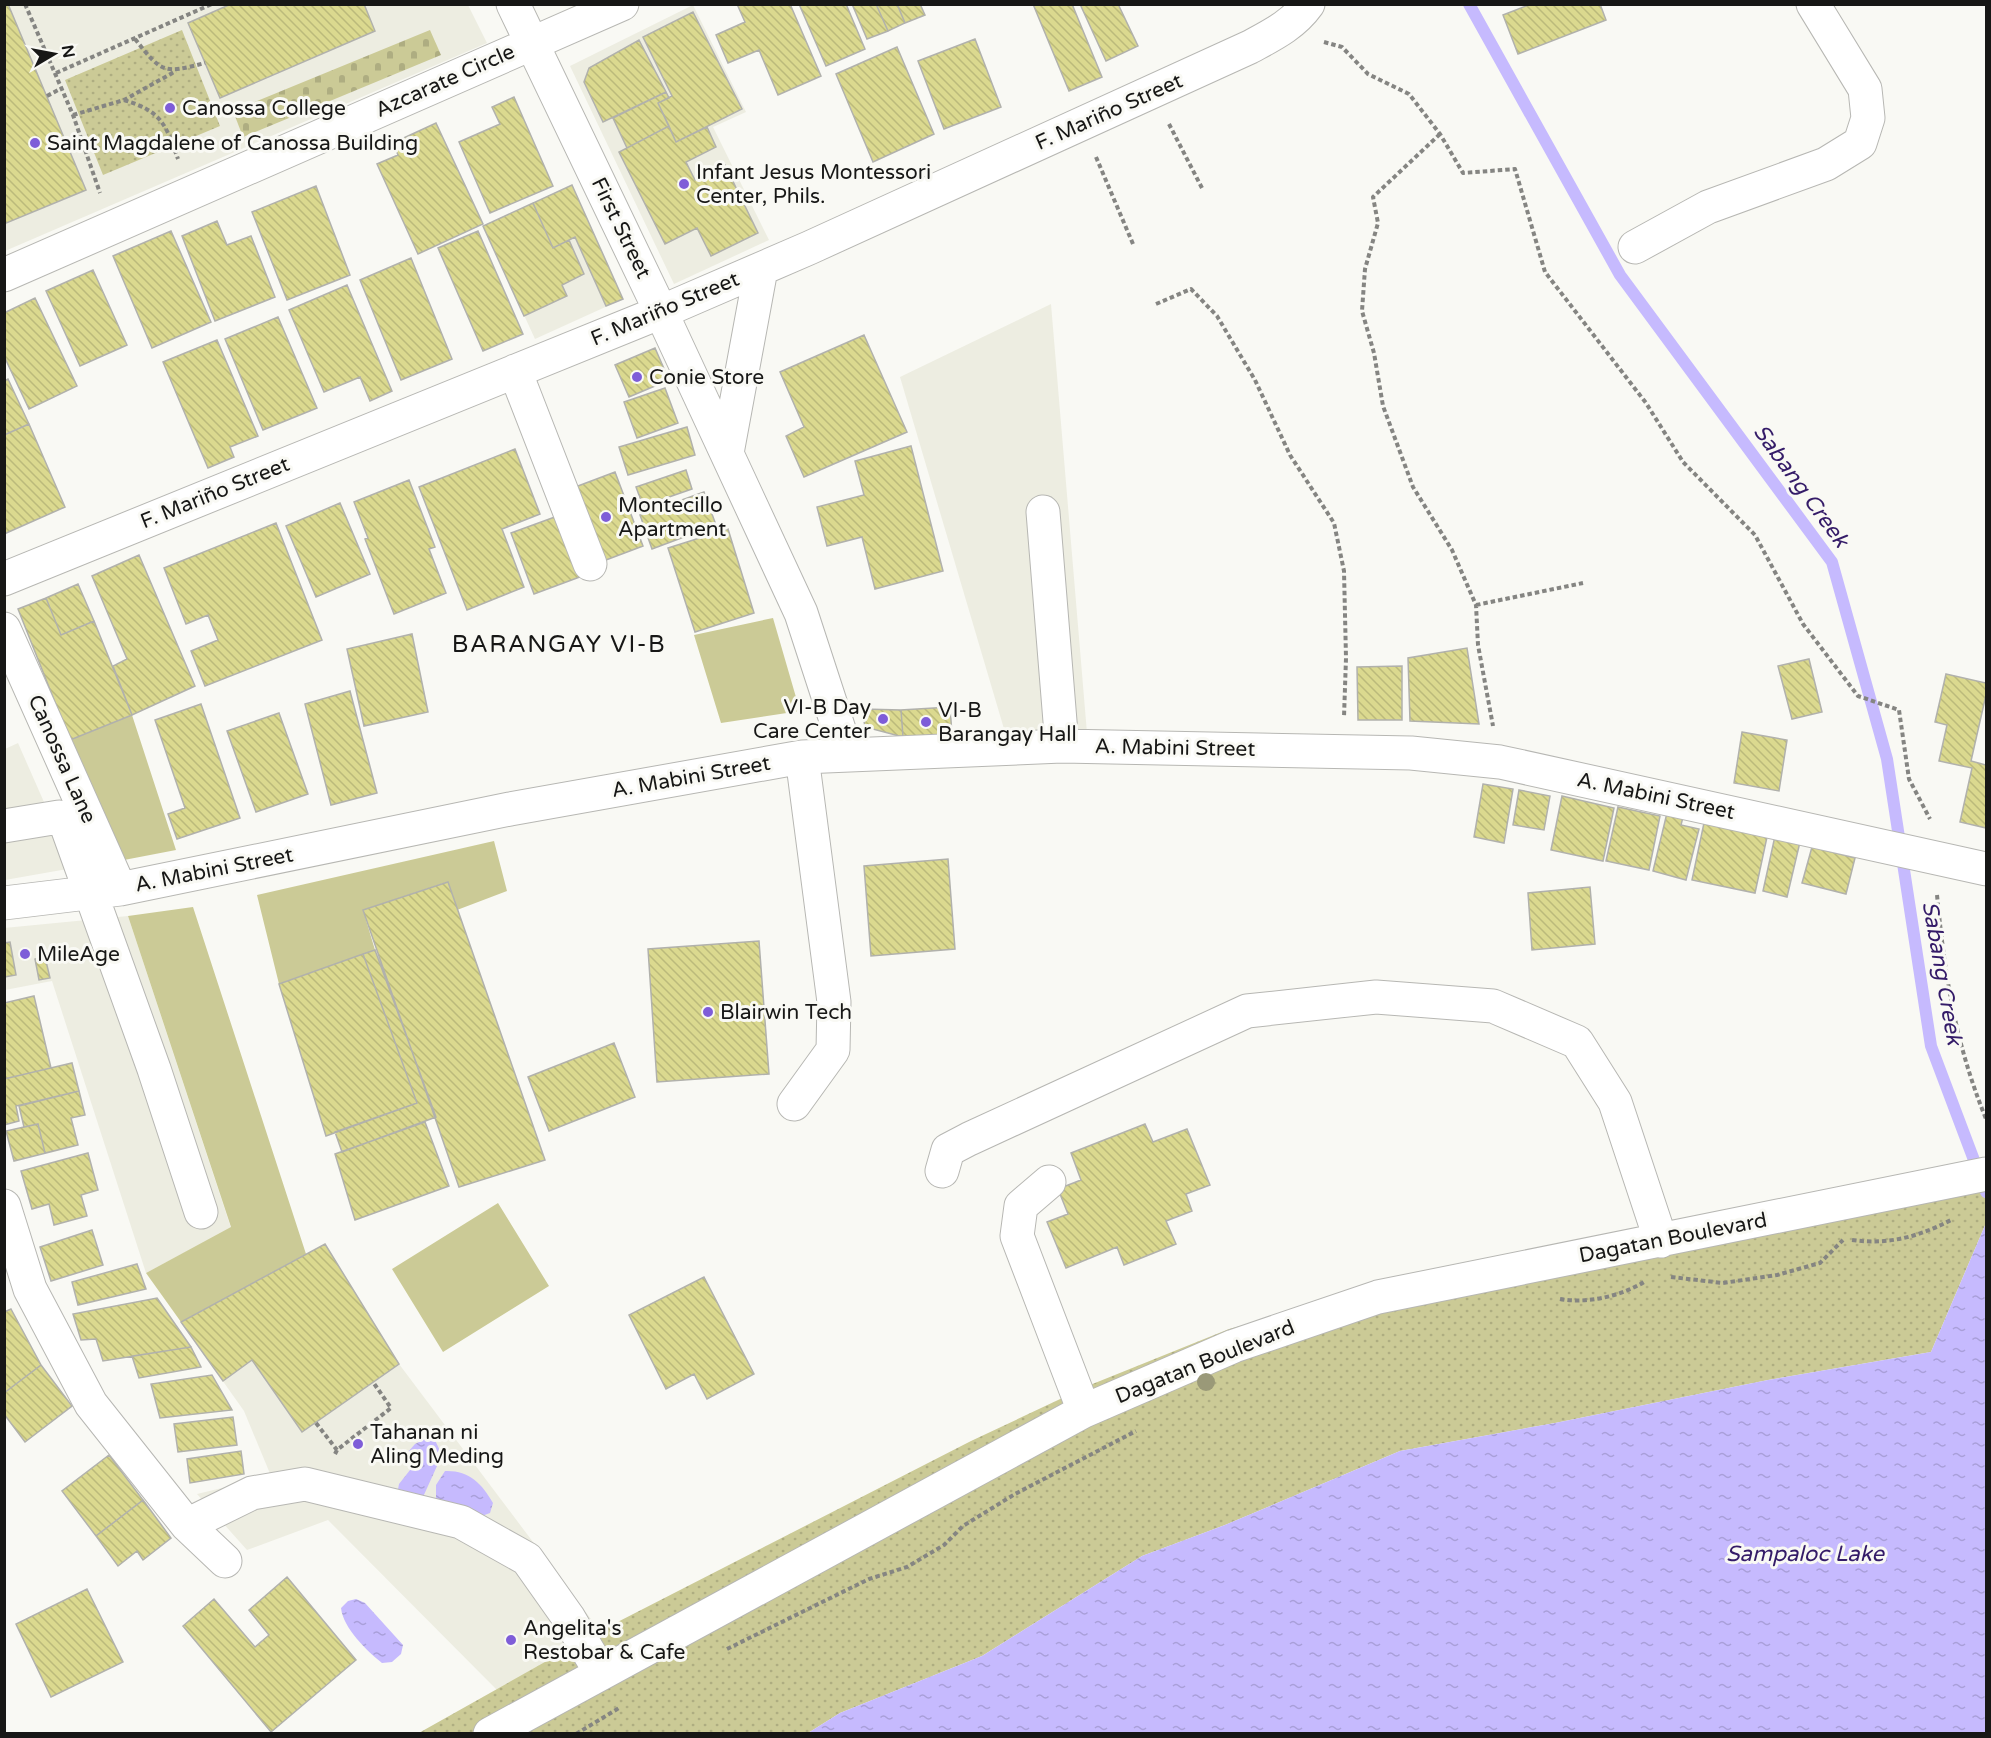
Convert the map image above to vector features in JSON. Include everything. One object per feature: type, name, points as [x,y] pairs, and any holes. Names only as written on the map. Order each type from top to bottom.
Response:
[{"type":"street","name":"First Street","points":[[513,4],[661,312],[801,613],[848,754]]},
{"type":"street","name":"Azcarate Circle","points":[[4,275],[622,4]]},
{"type":"street","name":"F. Mariño Street","points":[[4,579],[661,312],[761,269],[1152,93],[1281,30],[1299,17],[1308,4]]},
{"type":"street","points":[[1635,247],[1708,207],[1826,164],[1860,143],[1868,118],[1865,89],[1813,4]]},
{"type":"street","points":[[727,453],[761,269]]},
{"type":"street","points":[[515,371],[590,564]]},
{"type":"street","points":[[1043,512],[1062,746]]},
{"type":"street","name":"Canossa Lane","points":[[4,629],[105,891]]},
{"type":"street","name":"A. Mabini Street","points":[[4,903],[105,891],[510,809],[802,757],[1062,746],[1342,750],[1411,753],[1500,762],[1986,869]]},
{"type":"street","points":[[794,1104],[833,1050],[834,1031],[834,1002],[802,757]]},
{"type":"street","points":[[4,826],[59,817],[105,891],[154,1069],[201,1212]]},
{"type":"street","points":[[942,1171],[948,1150],[1247,1011],[1376,997],[1493,1006],[1576,1042],[1615,1102],[1660,1241]]},
{"type":"street","name":"Dagatan Boulevard","points":[[490,1734],[1084,1411],[1234,1346],[1378,1297],[1972,1177]]},
{"type":"street","points":[[1049,1182],[1021,1206],[1017,1236],[1084,1411]]},
{"type":"street","points":[[4,1206],[30,1289],[91,1404],[187,1525],[225,1561]]},
{"type":"street","points":[[187,1525],[252,1493],[305,1484],[461,1522],[526,1559],[568,1617],[601,1673]]},
{"type":"path","points":[[25,4],[74,115],[102,199]]},
{"type":"path","points":[[56,74],[212,4]]},
{"type":"path","points":[[1281,30],[1342,47],[1368,74],[1409,94],[1440,134],[1463,173],[1515,169],[1545,272],[1646,404],[1683,462],[1755,535],[1803,624],[1858,696],[1899,710],[1909,779]]},
{"type":"path","points":[[135,39],[156,66],[176,71]]},
{"type":"path","points":[[74,115],[124,100],[176,71],[206,63]]},
{"type":"path","points":[[47,96],[62,88]]},
{"type":"path","points":[[1152,93],[1203,190]]},
{"type":"path","points":[[124,100],[144,106],[166,124],[190,193]]},
{"type":"path","points":[[1082,124],[1133,244]]},
{"type":"path","points":[[1440,134],[1373,197],[1378,223],[1365,269],[1362,311],[1374,353],[1383,406],[1413,487],[1452,550],[1476,605],[1478,645],[1500,762]]},
{"type":"path","points":[[1156,304],[1191,289],[1217,316],[1255,380],[1290,455],[1334,523],[1344,571],[1346,658],[1342,750]]},
{"type":"path","points":[[1476,605],[1583,583]]},
{"type":"path","points":[[1943,860],[1935,876],[1945,973],[1954,1026],[1969,1076],[1986,1119]]},
{"type":"path","points":[[1666,1276],[1723,1283],[1777,1275],[1820,1263],[1845,1239],[1844,1204]]},
{"type":"path","points":[[326,1488],[337,1450],[391,1408],[373,1382]]},
{"type":"path","points":[[316,1423],[337,1450]]},
{"type":"shaded area","name":"Canossa College","points":[[5,5],[468,5],[487,43],[5,251]]},
{"type":"shaded area","name":"Infant Jesus Montessori Center, Phils.","points":[[693,5],[746,112],[713,127],[769,240],[674,284],[570,66]]},
{"type":"shaded area","points":[[572,185],[623,299],[535,339],[483,226]]},
{"type":"shaded area","points":[[1051,304],[1087,733],[1007,739],[900,377]]},
{"type":"shaded area","points":[[18,743],[73,868],[5,880],[5,749]]},
{"type":"shaded area","points":[[128,916],[231,1228],[146,1273],[52,981],[5,990],[4,928]]},
{"type":"shaded area","name":"Tahanan ni Aling Meding","points":[[325,1244],[399,1364],[600,1631],[497,1690],[328,1520],[247,1550],[197,1494],[271,1476],[244,1411],[181,1322]]},
{"type":"green space","points":[[182,30],[220,126],[103,175],[65,80]]},
{"type":"green space","points":[[430,30],[441,55],[243,137],[233,111]]},
{"type":"green space","points":[[773,618],[800,711],[721,723],[694,635]]},
{"type":"green space","points":[[132,715],[176,850],[124,860],[70,740]]},
{"type":"green space","points":[[494,841],[507,891],[457,910],[447,882],[363,910],[375,950],[279,984],[257,895]]},
{"type":"green space","points":[[193,907],[306,1254],[181,1322],[146,1273],[231,1227],[128,916]]},
{"type":"green space","points":[[1980,1176],[1986,1199],[1986,1223],[1931,1352],[1768,1380],[1555,1423],[1400,1451],[1225,1525],[1142,1556],[982,1656],[840,1713],[808,1733],[417,1734],[600,1631],[971,1441],[1090,1385],[1229,1329],[1374,1290]]},
{"type":"green space","points":[[498,1203],[549,1286],[443,1352],[392,1269]]},
{"type":"water","name":"Sampaloc Lake","points":[[1986,1223],[1986,1733],[808,1733],[840,1713],[982,1656],[1142,1556],[1225,1525],[1400,1451],[1555,1423],[1768,1380],[1931,1352]]},
{"type":"water","points":[[427,1438],[434,1438],[442,1455],[423,1497],[397,1495],[399,1484],[410,1470],[408,1452],[415,1444]]},
{"type":"water","points":[[445,1471],[461,1473],[474,1479],[493,1503],[490,1513],[479,1517],[436,1501],[436,1485]]},
{"type":"water","points":[[356,1599],[365,1603],[403,1645],[401,1654],[392,1662],[382,1663],[376,1658],[357,1639],[346,1623],[341,1608],[348,1601]]},
{"type":"building","name":"Saint Magdalene of Canossa Building","points":[[4,4],[8,4],[86,190],[4,224]]},
{"type":"building","points":[[231,4],[364,4],[375,31],[220,98],[188,23]]},
{"type":"building","points":[[737,4],[790,4],[821,76],[778,95],[759,50],[728,63],[716,35],[745,22]]},
{"type":"building","points":[[799,4],[846,4],[865,49],[826,66]]},
{"type":"building","points":[[852,4],[876,4],[888,31],[867,39]]},
{"type":"building","points":[[876,4],[897,4],[905,23],[888,31]]},
{"type":"building","points":[[897,4],[920,4],[925,15],[905,23]]},
{"type":"building","points":[[1033,4],[1072,4],[1102,77],[1069,91]]},
{"type":"building","points":[[1080,4],[1118,4],[1138,46],[1106,61]]},
{"type":"building","points":[[1531,4],[1600,4],[1606,20],[1518,54],[1503,15]]},
{"type":"building","points":[[693,12],[742,109],[676,142],[658,103],[672,96],[643,37]]},
{"type":"building","points":[[975,39],[1001,107],[944,129],[918,61]]},
{"type":"building","points":[[639,40],[666,92],[603,122],[584,82],[589,68]]},
{"type":"building","points":[[897,47],[934,134],[873,162],[836,74]]},
{"type":"building","points":[[666,92],[669,98],[658,103],[669,126],[627,148],[613,118]]},
{"type":"building","points":[[514,97],[553,186],[490,213],[459,142],[500,124],[492,107]]},
{"type":"building","points":[[436,123],[483,224],[418,254],[377,164],[398,155],[393,143]]},
{"type":"building","points":[[669,126],[676,142],[707,127],[716,147],[686,162],[695,180],[725,165],[758,233],[711,256],[697,228],[665,244],[619,152]]},
{"type":"building","points":[[572,185],[623,299],[606,306],[575,237],[553,248],[533,203]]},
{"type":"building","points":[[316,186],[350,275],[287,300],[252,212]]},
{"type":"building","points":[[533,203],[553,248],[569,240],[584,274],[562,285],[567,296],[524,316],[483,226]]},
{"type":"building","points":[[217,221],[227,245],[251,236],[275,297],[215,321],[182,236]]},
{"type":"building","points":[[171,231],[211,322],[152,348],[113,256]]},
{"type":"building","points":[[478,231],[523,334],[483,351],[438,248]]},
{"type":"building","points":[[411,258],[452,359],[401,380],[360,280]]},
{"type":"building","points":[[93,270],[127,345],[80,366],[46,291]]},
{"type":"building","points":[[347,285],[392,391],[370,401],[360,377],[324,392],[289,310]]},
{"type":"building","points":[[35,298],[77,386],[29,409],[4,356],[4,313]]},
{"type":"building","points":[[278,317],[317,408],[263,430],[225,339]]},
{"type":"building","points":[[864,335],[907,432],[804,477],[786,436],[804,427],[780,372]]},
{"type":"building","points":[[217,340],[258,436],[230,447],[234,457],[208,468],[163,362]]},
{"type":"building","points":[[655,348],[669,380],[629,397],[615,365]]},
{"type":"building","points":[[8,379],[29,424],[4,435],[4,381]]},
{"type":"building","points":[[665,388],[678,423],[637,438],[624,402]]},
{"type":"building","points":[[29,424],[65,507],[4,534],[4,435]]},
{"type":"building","points":[[687,427],[695,455],[628,475],[619,447]]},
{"type":"building","points":[[911,446],[943,571],[875,589],[862,537],[827,546],[817,507],[864,495],[855,461]]},
{"type":"building","points":[[515,449],[540,514],[502,529],[524,587],[467,610],[419,487]]},
{"type":"building","points":[[686,470],[692,489],[643,506],[636,487]]},
{"type":"building","name":"Montecillo Apartment","points":[[615,472],[643,546],[598,563],[570,489]]},
{"type":"building","points":[[409,480],[435,547],[429,549],[446,593],[394,614],[365,539],[368,538],[354,502]]},
{"type":"building","points":[[704,492],[716,525],[652,549],[640,515]]},
{"type":"building","points":[[340,503],[370,574],[316,597],[286,526]]},
{"type":"building","points":[[563,514],[585,575],[534,594],[511,533]]},
{"type":"building","points":[[276,523],[322,640],[205,686],[191,651],[218,640],[208,615],[186,624],[164,568]]},
{"type":"building","points":[[728,529],[754,613],[695,632],[668,548]]},
{"type":"building","points":[[139,555],[195,686],[132,715],[113,666],[127,659],[92,576]]},
{"type":"building","points":[[78,584],[94,621],[61,635],[46,598]]},
{"type":"building","points":[[46,598],[61,635],[94,621],[132,715],[70,740],[18,609]]},
{"type":"building","points":[[412,634],[428,712],[364,726],[347,649]]},
{"type":"building","points":[[1467,648],[1479,724],[1410,721],[1408,658]]},
{"type":"building","points":[[1809,659],[1822,712],[1792,719],[1778,666]]},
{"type":"building","points":[[1402,666],[1402,720],[1358,720],[1357,667]]},
{"type":"building","points":[[1946,674],[1986,683],[1986,695],[1971,761],[1986,765],[1986,828],[1960,822],[1972,768],[1939,761],[1947,725],[1935,722]]},
{"type":"building","points":[[350,691],[377,793],[331,805],[305,704]]},
{"type":"building","points":[[201,704],[240,818],[177,839],[168,814],[185,808],[155,720]]},
{"type":"building","name":"VI-B Barangay Hall","points":[[950,707],[952,734],[903,737],[901,710]]},
{"type":"building","name":"VI-B Day Care Center","points":[[862,709],[901,710],[903,737],[865,727]]},
{"type":"building","points":[[279,713],[308,794],[256,812],[227,731]]},
{"type":"building","points":[[1742,732],[1787,740],[1779,791],[1734,783]]},
{"type":"building","points":[[1483,784],[1513,789],[1504,843],[1474,837]]},
{"type":"building","points":[[1519,790],[1550,796],[1544,830],[1513,825]]},
{"type":"building","points":[[1562,796],[1614,808],[1603,861],[1551,850]]},
{"type":"building","points":[[1618,807],[1660,816],[1649,870],[1606,861]]},
{"type":"building","points":[[1667,813],[1683,817],[1681,825],[1699,829],[1686,880],[1653,871]]},
{"type":"building","points":[[1704,823],[1767,837],[1755,893],[1692,880]]},
{"type":"building","points":[[1775,836],[1800,842],[1787,897],[1763,891]]},
{"type":"building","points":[[1812,847],[1855,858],[1846,894],[1802,883]]},
{"type":"building","points":[[948,859],[955,949],[871,956],[864,866]]},
{"type":"building","points":[[448,882],[545,1160],[459,1187],[363,910]]},
{"type":"building","points":[[1590,887],[1595,944],[1532,950],[1528,893]]},
{"type":"building","name":"Blairwin Tech","points":[[759,941],[769,1074],[657,1082],[648,949]]},
{"type":"building","points":[[10,942],[16,975],[4,977],[4,943]]},
{"type":"building","points":[[375,950],[436,1117],[342,1152],[335,1132],[417,1103],[363,954]]},
{"type":"building","points":[[363,954],[417,1103],[326,1136],[279,984]]},
{"type":"building","points":[[45,957],[50,978],[39,980],[35,959]]},
{"type":"building","points":[[34,996],[51,1068],[4,1079],[4,1003]]},
{"type":"building","points":[[614,1043],[635,1097],[549,1131],[528,1077]]},
{"type":"building","points":[[72,1063],[79,1091],[16,1106],[19,1121],[4,1125],[4,1079]]},
{"type":"building","points":[[79,1091],[85,1115],[71,1118],[78,1145],[45,1153],[38,1124],[24,1127],[19,1106]]},
{"type":"building","points":[[79,1091],[85,1115],[71,1118],[78,1145],[14,1161],[6,1131],[24,1127],[19,1106]]},
{"type":"building","points":[[425,1122],[449,1186],[355,1220],[335,1154]]},
{"type":"building","points":[[1145,1124],[1153,1142],[1187,1129],[1210,1185],[1186,1194],[1192,1211],[1166,1221],[1176,1244],[1124,1265],[1117,1247],[1066,1268],[1047,1222],[1068,1214],[1058,1189],[1081,1180],[1071,1153]]},
{"type":"building","points":[[88,1153],[98,1190],[81,1195],[87,1216],[54,1225],[49,1204],[32,1209],[21,1171]]},
{"type":"building","points":[[92,1230],[103,1265],[51,1281],[40,1247]]},
{"type":"building","points":[[325,1244],[399,1364],[302,1432],[252,1360],[223,1381],[181,1322]]},
{"type":"building","points":[[137,1264],[146,1289],[78,1305],[72,1282]]},
{"type":"building","points":[[704,1277],[754,1374],[707,1399],[694,1374],[666,1389],[629,1315]]},
{"type":"building","points":[[157,1298],[191,1347],[103,1361],[96,1339],[81,1340],[73,1314]]},
{"type":"building","points":[[11,1309],[41,1365],[4,1393],[4,1312]]},
{"type":"building","points":[[191,1347],[201,1367],[139,1378],[132,1356]]},
{"type":"building","points":[[41,1365],[72,1406],[25,1442],[4,1414],[4,1393]]},
{"type":"building","points":[[212,1375],[232,1410],[160,1418],[151,1384]]},
{"type":"building","points":[[233,1417],[237,1445],[178,1452],[174,1424]]},
{"type":"building","points":[[241,1451],[244,1474],[190,1483],[187,1459]]},
{"type":"building","points":[[109,1455],[143,1500],[96,1536],[62,1491]]},
{"type":"building","points":[[143,1500],[171,1538],[143,1560],[137,1551],[118,1566],[96,1536]]},
{"type":"building","points":[[287,1577],[356,1660],[271,1732],[183,1626],[214,1599],[255,1647],[269,1635],[249,1610]]},
{"type":"building","points":[[87,1589],[123,1662],[51,1697],[16,1624]]},
{"type":"waterway","name":"Sabang Creek","points":[[1469,4],[1620,275],[1832,562],[1887,759],[1931,1046],[1986,1192]]},
{"type":"place","name":"Canossa College","points":[[170,108]]},
{"type":"place","name":"Saint Magdalene of Canossa Building","points":[[35,143]]},
{"type":"place","name":"Infant Jesus Montessori Center, Phils.","points":[[684,184]]},
{"type":"place","name":"Conie Store","points":[[637,377]]},
{"type":"place","name":"Montecillo Apartment","points":[[606,517]]},
{"type":"place","name":"VI-B Day Care Center","points":[[883,719]]},
{"type":"place","name":"VI-B Barangay Hall","points":[[926,722]]},
{"type":"place","name":"MileAge","points":[[25,954]]},
{"type":"place","name":"Blairwin Tech","points":[[708,1012]]},
{"type":"place","name":"Tahanan ni Aling Meding","points":[[358,1444]]},
{"type":"place","name":"Angelita's Restobar & Cafe","points":[[511,1640]]},
{"type":"district","name":"BARANGAY VI-B","points":[[559,644]]}]
